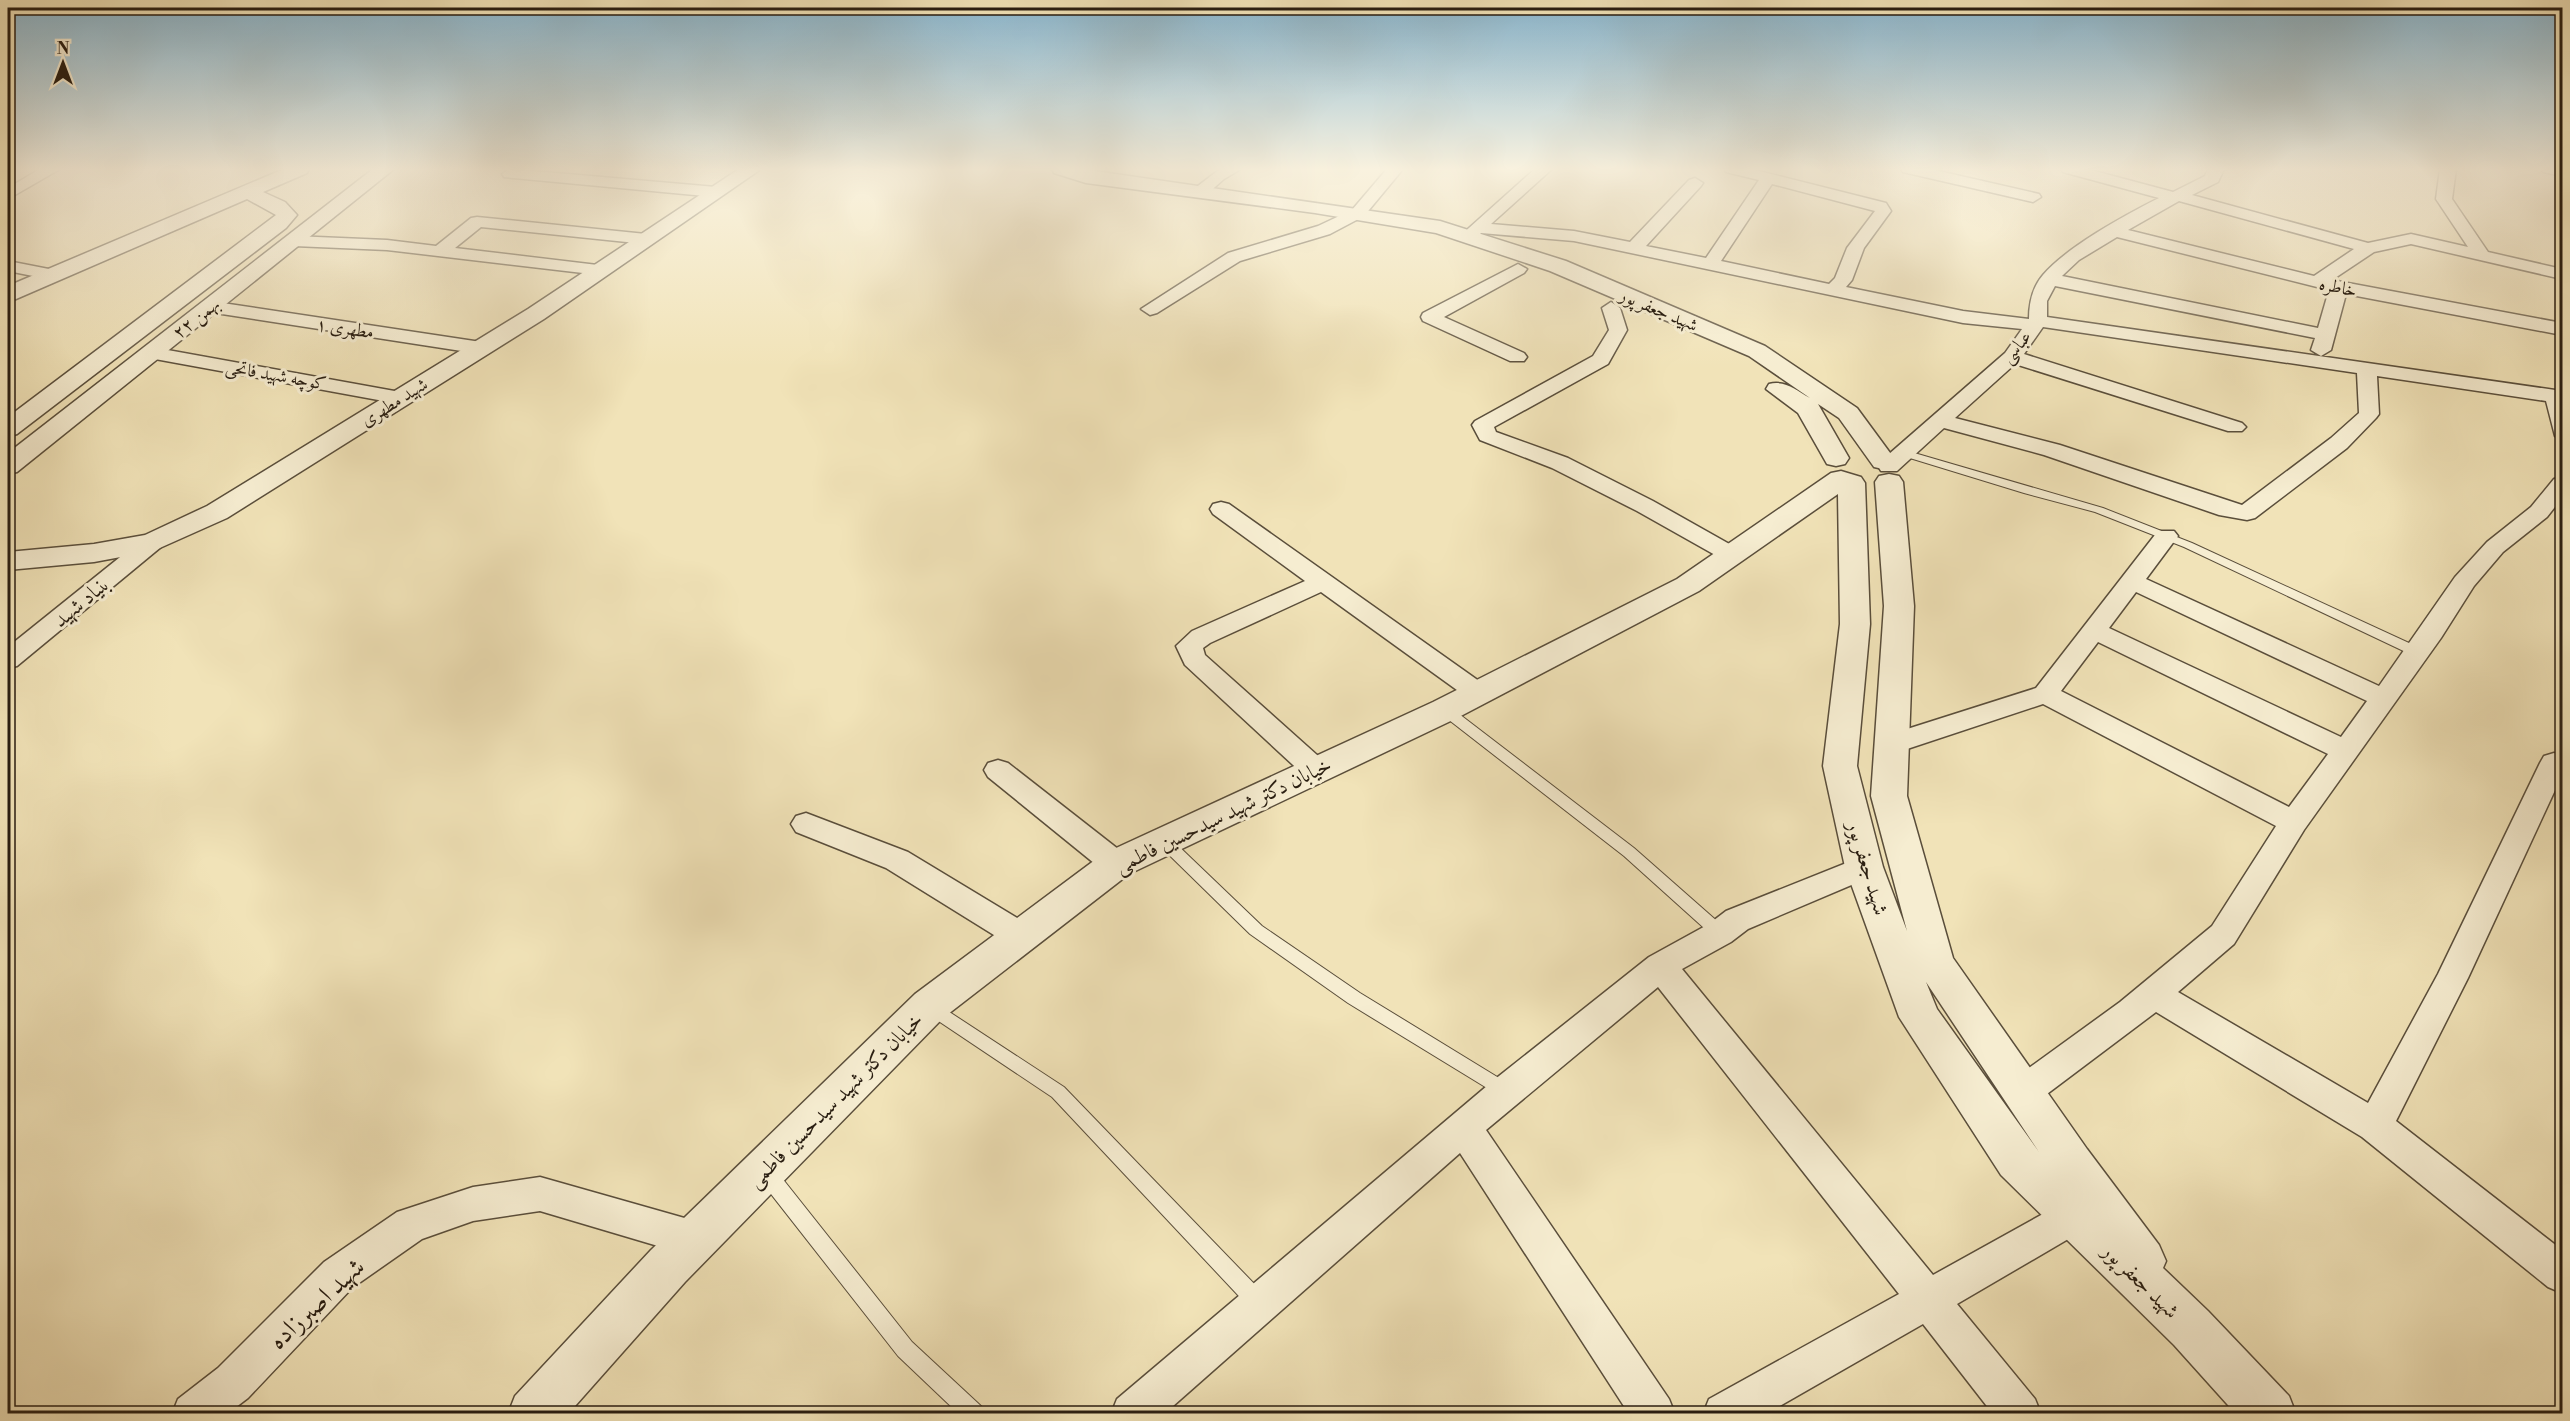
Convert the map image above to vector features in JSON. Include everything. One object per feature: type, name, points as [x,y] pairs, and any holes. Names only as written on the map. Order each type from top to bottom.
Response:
[{"type":"street","points":[[8,294],[144,235]]},
{"type":"street","name":"۲۲ بهمن","points":[[8,429],[264,235]]},
{"type":"street","name":"۲۲ بهمن","points":[[8,466],[301,235]]},
{"type":"street","points":[[440,251],[460,235]]},
{"type":"street","points":[[609,235],[646,239]]},
{"type":"street","name":"شهید مطهری","points":[[8,561],[94,553],[153,542],[217,512],[481,348],[651,235]]},
{"type":"street","points":[[1150,309],[1234,257],[1306,235]]},
{"type":"street","name":"شهید جعفر پور","points":[[1415,235],[1518,269],[1611,308],[1758,375],[1808,408],[1843,473],[1855,624],[1840,766],[1864,867],[1919,1017],[2017,1161],[2191,1328]]},
{"type":"street","name":"شهید جعفر پور","points":[[1480,235],[1757,351],[1848,413],[1891,466],[1899,606],[1889,796],[1935,963],[2023,1092],[2191,1328]]},
{"type":"street","points":[[1540,235],[1574,237],[1634,248],[1835,288],[1963,317],[2037,323],[2319,360],[2559,396],[2562,432]]},
{"type":"street","points":[[1634,248],[1646,235]]},
{"type":"street","points":[[1710,264],[1729,235]]},
{"type":"street","points":[[1835,288],[1843,280],[1856,248],[1865,235]]},
{"type":"street","name":"عباسی","points":[[1891,466],[1939,420],[2012,357],[2037,323],[2038,301],[2049,279],[2073,256],[2111,235]]},
{"type":"street","name":"خاطره","points":[[2129,235],[2201,256],[2339,287],[2448,310],[2562,329]]},
{"type":"street","points":[[2321,235],[2368,248]]},
{"type":"street","points":[[2468,235],[2483,257]]},
{"type":"street","points":[[2316,282],[2368,248],[2411,239],[2562,274]]},
{"type":"street","points":[[294,241],[387,245],[600,270]]},
{"type":"street","points":[[8,266],[53,274]]},
{"type":"street","points":[[1517,357],[1430,317],[1518,269]]},
{"type":"street","points":[[2049,279],[2326,335]]},
{"type":"street","points":[[2319,360],[2339,287]]},
{"type":"street","name":"مطهری ۱","points":[[209,307],[481,348]]},
{"type":"street","points":[[1611,308],[1617,330],[1601,360],[1482,425],[1487,436],[1560,463],[1645,506],[1732,555]]},
{"type":"street","name":"کوچه شهید فاتحی","points":[[152,353],[400,398]]},
{"type":"street","points":[[2012,357],[2235,426]]},
{"type":"street","points":[[1939,420],[2052,450],[2227,510],[2247,513],[2340,443],[2369,414],[2367,367]]},
{"type":"street","points":[[1843,473],[1853,454],[1891,466]]},
{"type":"street","name":"خیابان دکتر شهید سیدحسین فاطمی","points":[[533,1413],[694,1239],[929,1006],[1116,864],[1445,710],[1688,585],[1843,473]]},
{"type":"street","points":[[2023,1092],[2154,994],[2223,935],[2294,822],[2417,652],[2464,582],[2495,547],[2539,512],[2562,484]]},
{"type":"street","points":[[1221,509],[1477,692]]},
{"type":"street","points":[[1892,744],[2045,694],[2166,536]]},
{"type":"street","name":"بنیاد شهید","points":[[8,660],[153,542]]},
{"type":"street","points":[[2131,581],[2383,698]]},
{"type":"street","points":[[1316,770],[1194,660],[1189,646],[1201,637],[1323,582]]},
{"type":"street","points":[[2093,630],[2344,750]]},
{"type":"street","points":[[2045,694],[2294,822]]},
{"type":"street","points":[[2375,1126],[2452,978],[2554,763]]},
{"type":"street","points":[[998,770],[1116,864]]},
{"type":"street","points":[[806,824],[897,861],[1020,936]]},
{"type":"street","points":[[1132,1413],[1506,1091],[1660,966],[1720,933],[1737,920],[1864,867]]},
{"type":"street","points":[[1660,966],[2020,1413]]},
{"type":"street","points":[[2154,994],[2375,1126],[2562,1274]]},
{"type":"street","points":[[1464,1128],[1654,1413]]},
{"type":"street","name":"شهید اصبرزاده","points":[[192,1413],[233,1383],[338,1275],[410,1225],[473,1203],[540,1194],[694,1239]]},
{"type":"street","points":[[1724,1413],[2074,1216]]},
{"type":"street","points":[[2191,1328],[2271,1413]]},
{"type":"lane","points":[[1891,466],[2028,491],[2099,510],[2166,536],[2417,652]]},
{"type":"lane","points":[[1445,710],[1629,852],[1720,933]]},
{"type":"lane","points":[[1164,841],[1256,930],[1354,998],[1506,1091]]},
{"type":"lane","points":[[929,1006],[1058,1092],[1259,1303]]},
{"type":"lane","points":[[764,1170],[905,1349],[975,1413]]}]
